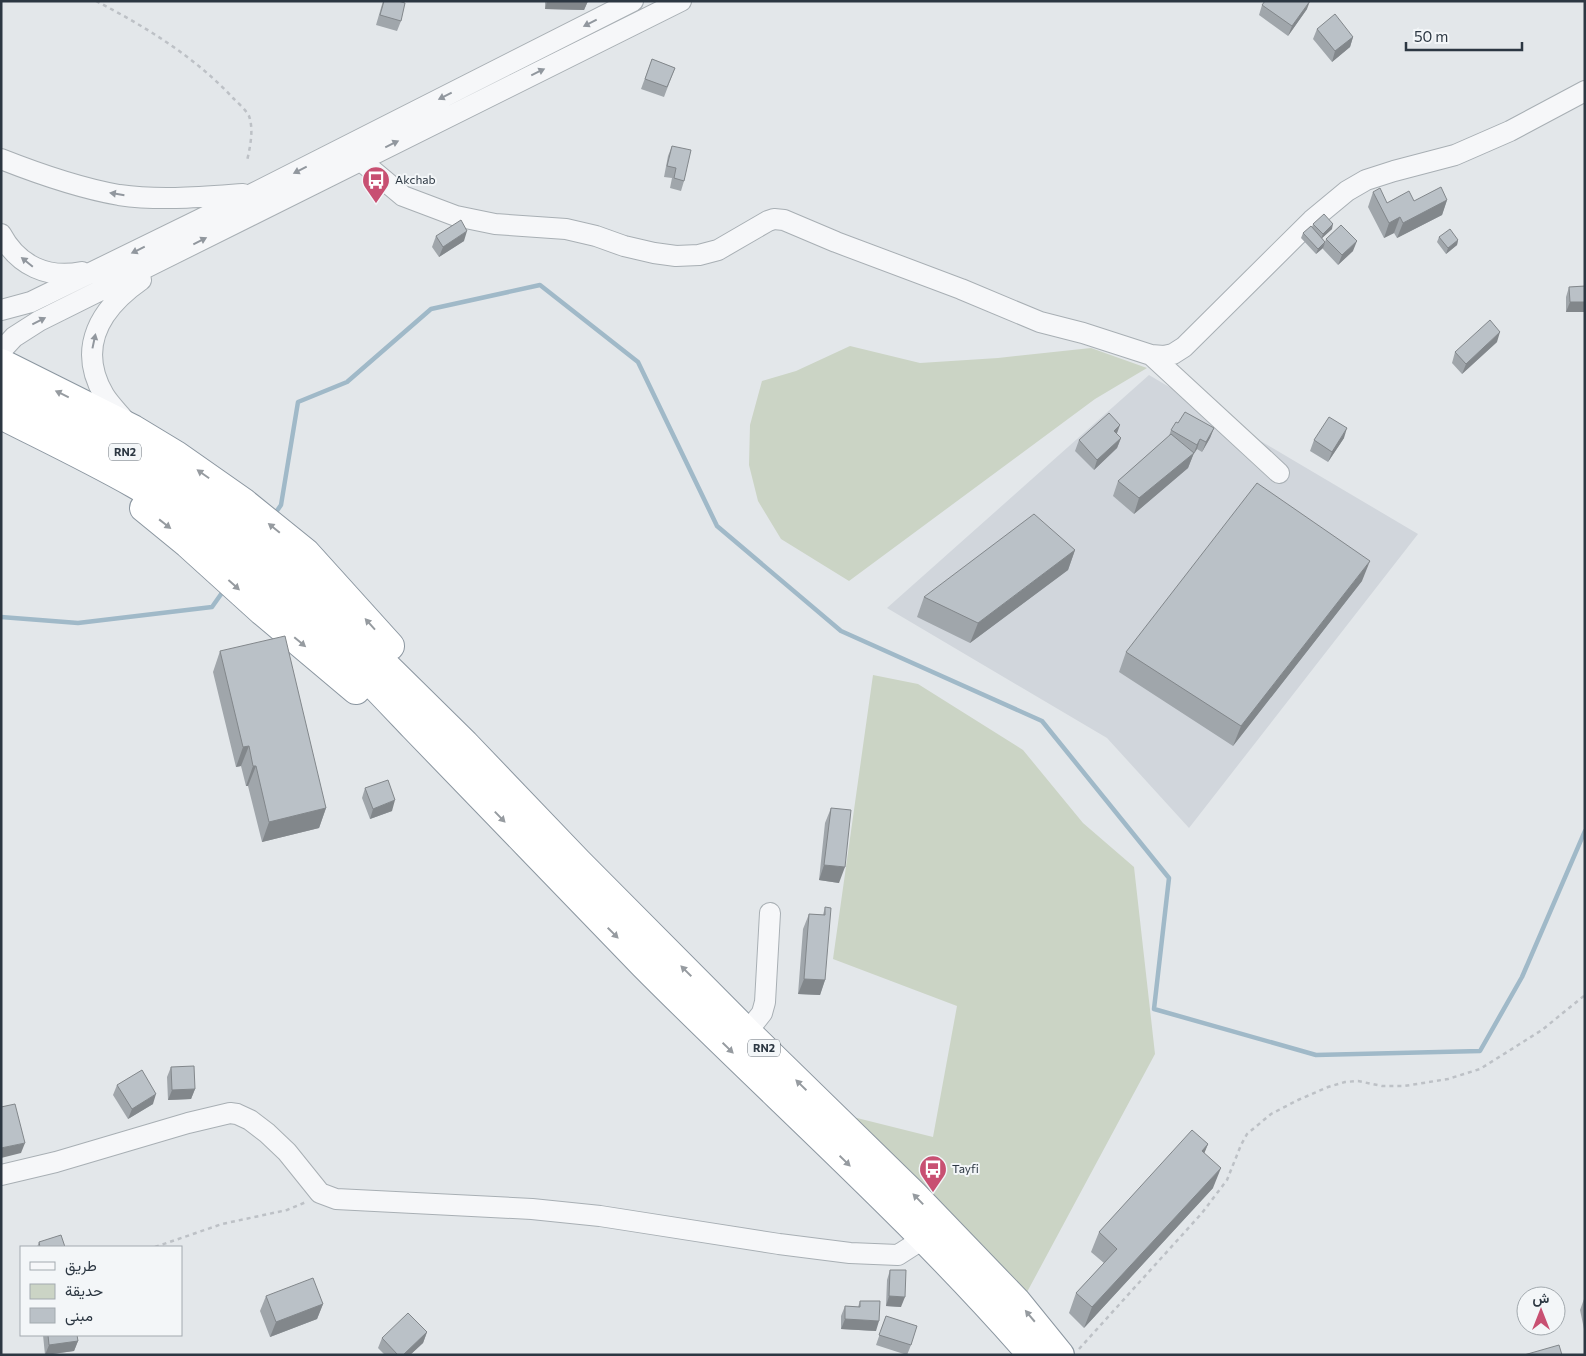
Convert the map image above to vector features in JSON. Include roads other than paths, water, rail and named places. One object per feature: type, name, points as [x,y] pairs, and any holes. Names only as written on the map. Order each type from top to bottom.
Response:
[{"type":"highway","points":[[1,363],[133,429],[176,455],[243,502],[306,553],[435,697],[465,744]]},
{"type":"highway","name":"RN2","points":[[1,389],[156,469],[195,495],[278,593],[334,614],[465,744],[578,862],[747,1032],[913,1194],[1017,1302],[1060,1355]]},
{"type":"highway","name":"RN2","points":[[1,415],[165,501],[226,545],[356,666],[560,879],[923,1239],[974,1291],[1032,1355]]},
{"type":"highway","points":[[1,432],[46,453],[132,500],[170,528],[205,560],[278,593]]},
{"type":"street","points":[[1,310],[31,302],[106,266],[633,1]]},
{"type":"street","points":[[1,351],[24,329],[681,1]]},
{"type":"street","points":[[360,160],[403,196],[456,216],[495,224],[566,229],[654,253],[676,256],[699,255],[718,250],[768,221],[774,219],[784,220],[836,242],[961,288],[1040,322],[1083,332],[1151,355],[1164,356],[1173,354],[1184,347],[1312,220],[1347,191],[1366,180],[1455,155],[1510,131],[1585,91]]},
{"type":"street","points":[[1,159],[69,183],[121,195],[167,198],[252,194]]},
{"type":"street","points":[[1,234],[16,254],[35,269],[52,274],[70,275],[106,266]]},
{"type":"street","points":[[133,429],[110,404],[99,386],[94,367],[93,343],[98,324],[112,304],[128,288],[178,252]]},
{"type":"street","points":[[1151,355],[1279,474]]},
{"type":"street","points":[[747,1032],[762,1013],[765,1002],[770,913]]},
{"type":"street","points":[[1,1175],[56,1162],[188,1123],[230,1113],[250,1120],[267,1133],[287,1152],[320,1193],[336,1199],[532,1209],[600,1216],[850,1253],[898,1255],[923,1239]]},
{"type":"waterway","points":[[274,515],[281,505],[298,402],[347,382],[431,309],[540,285],[638,362],[717,526],[841,631],[1042,721],[1169,878],[1154,1009],[1316,1055],[1480,1051],[1522,977],[1585,831]]},
{"type":"waterway","points":[[1,617],[78,623],[212,607],[224,590]]},
{"type":"place","name":"Akchab","points":[[376,204]]},
{"type":"place","name":"Tayfi","points":[[933,1193]]}]
